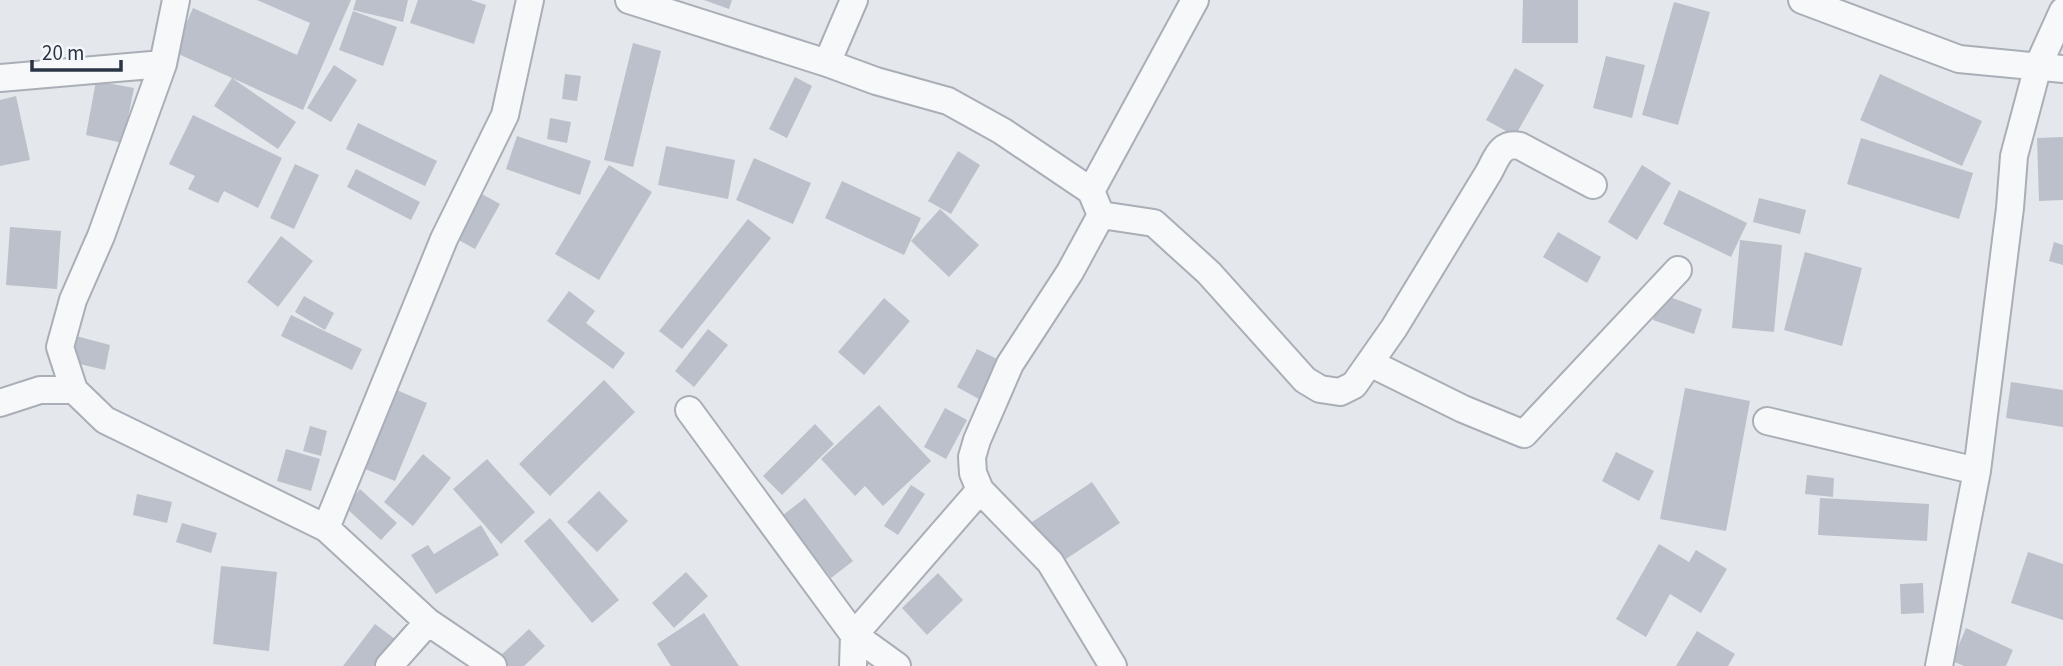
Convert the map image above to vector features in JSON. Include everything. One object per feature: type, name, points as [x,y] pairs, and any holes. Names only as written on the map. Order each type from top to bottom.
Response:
[{"type":"street","points":[[40,390],[60,347],[73,300],[101,236],[163,64],[176,0]]},
{"type":"street","points":[[326,528],[444,239],[505,115],[530,0]]},
{"type":"street","points":[[629,0],[947,102],[1002,131],[1096,203],[1154,223],[1209,273],[1305,380],[1320,390],[1340,392],[1354,385],[1394,328],[1500,150],[1511,144],[1520,146],[1593,185]]},
{"type":"street","points":[[827,63],[854,0]]},
{"type":"street","points":[[1113,666],[1050,562],[980,490],[973,473],[972,457],[1010,364],[1070,272],[1096,203],[1195,0]]},
{"type":"street","points":[[1802,0],[1959,59],[2051,68]]},
{"type":"street","points":[[1939,666],[1977,471],[2014,156],[2051,68],[2063,11]]},
{"type":"street","points":[[0,78],[163,64]]},
{"type":"street","points":[[1370,362],[1463,409],[1524,434],[1678,270]]},
{"type":"street","points":[[60,347],[74,390],[105,420],[326,528],[428,622],[493,666]]},
{"type":"street","points":[[0,403],[40,390],[74,390]]},
{"type":"street","points":[[689,410],[854,635],[897,666]]},
{"type":"street","points":[[1767,421],[1977,471]]},
{"type":"street","points":[[853,666],[854,635],[980,490]]},
{"type":"street","points":[[389,666],[428,622]]},
{"type":"building","points":[[257,0],[351,0],[303,110],[174,52],[193,8],[297,55],[310,23]]},
{"type":"building","points":[[356,0],[408,0],[403,22],[353,10]]},
{"type":"building","points":[[418,0],[471,0],[486,5],[474,44],[410,23]]},
{"type":"building","points":[[704,0],[732,0],[729,9]]},
{"type":"building","points":[[1523,0],[1578,0],[1578,43],[1522,43]]},
{"type":"building","points":[[1674,2],[1710,12],[1678,125],[1642,115]]},
{"type":"building","points":[[353,11],[397,27],[383,66],[339,50]]},
{"type":"building","points":[[633,43],[661,51],[633,167],[604,160]]},
{"type":"building","points":[[1606,56],[1645,65],[1632,118],[1593,108]]},
{"type":"building","points":[[334,65],[357,80],[331,122],[307,108]]},
{"type":"building","points":[[1515,68],[1544,85],[1515,136],[1486,120]]},
{"type":"building","points":[[565,74],[581,76],[577,101],[562,99]]},
{"type":"building","points":[[1880,74],[1982,121],[1962,166],[1860,120]]},
{"type":"building","points":[[795,77],[812,86],[787,138],[769,129]]},
{"type":"building","points":[[232,78],[296,122],[278,149],[214,106]]},
{"type":"building","points":[[96,81],[134,88],[123,143],[86,135]]},
{"type":"building","points":[[16,96],[30,160],[0,166],[0,100]]},
{"type":"building","points":[[193,115],[282,158],[258,208],[224,191],[218,203],[188,189],[195,176],[169,164]]},
{"type":"building","points":[[550,118],[571,122],[567,143],[547,139]]},
{"type":"building","points":[[358,123],[437,161],[425,186],[346,149]]},
{"type":"building","points":[[517,136],[591,161],[580,195],[506,169]]},
{"type":"building","points":[[2063,137],[2063,200],[2039,201],[2037,138]]},
{"type":"building","points":[[1861,138],[1973,173],[1959,219],[1847,184]]},
{"type":"building","points":[[666,146],[735,160],[728,199],[658,185]]},
{"type":"building","points":[[958,151],[980,165],[951,214],[928,201]]},
{"type":"building","points":[[754,158],[811,183],[793,224],[736,200]]},
{"type":"building","points":[[295,164],[319,175],[294,229],[270,218]]},
{"type":"building","points":[[609,165],[652,192],[599,280],[555,254]]},
{"type":"building","points":[[1642,165],[1671,183],[1637,240],[1608,222]]},
{"type":"building","points":[[356,169],[420,202],[411,220],[347,187]]},
{"type":"building","points":[[842,181],[921,218],[904,255],[825,218]]},
{"type":"building","points":[[473,189],[500,204],[475,249],[448,234]]},
{"type":"building","points":[[1679,190],[1747,223],[1731,257],[1663,224]]},
{"type":"building","points":[[1759,198],[1806,210],[1800,234],[1753,222]]},
{"type":"building","points":[[940,209],[979,245],[949,277],[911,241]]},
{"type":"building","points":[[748,219],[771,238],[682,349],[659,331]]},
{"type":"building","points":[[10,227],[61,231],[57,289],[6,285]]},
{"type":"building","points":[[1558,232],[1601,257],[1587,283],[1543,257]]},
{"type":"building","points":[[281,236],[313,261],[278,307],[247,282]]},
{"type":"building","points":[[1740,240],[1782,245],[1774,332],[1732,328]]},
{"type":"building","points":[[2054,242],[2063,245],[2063,265],[2049,261]]},
{"type":"building","points":[[1805,252],[1862,268],[1842,346],[1784,330]]},
{"type":"building","points":[[569,291],[595,311],[586,323],[625,353],[613,369],[547,321]]},
{"type":"building","points":[[1662,294],[1702,309],[1694,334],[1653,320]]},
{"type":"building","points":[[304,296],[334,313],[325,330],[295,312]]},
{"type":"building","points":[[884,298],[910,321],[864,375],[838,352]]},
{"type":"building","points":[[291,315],[362,349],[352,370],[281,336]]},
{"type":"building","points":[[708,329],[728,345],[694,387],[675,371]]},
{"type":"building","points":[[76,336],[110,345],[105,370],[71,362]]},
{"type":"building","points":[[977,349],[999,360],[979,399],[957,387]]},
{"type":"building","points":[[604,380],[635,412],[550,496],[519,464]]},
{"type":"building","points":[[2011,382],[2063,390],[2063,427],[2006,418]]},
{"type":"building","points":[[392,388],[427,403],[395,481],[360,467]]},
{"type":"building","points":[[1685,388],[1750,401],[1726,531],[1660,519]]},
{"type":"building","points":[[879,405],[931,461],[883,506],[865,486],[855,496],[821,459]]},
{"type":"building","points":[[945,408],[967,420],[946,459],[924,447]]},
{"type":"building","points":[[815,424],[834,444],[782,495],[763,476]]},
{"type":"building","points":[[310,426],[327,431],[321,456],[303,451]]},
{"type":"building","points":[[286,449],[320,459],[311,491],[277,481]]},
{"type":"building","points":[[1616,452],[1654,471],[1639,501],[1602,481]]},
{"type":"building","points":[[423,454],[451,478],[413,526],[384,502]]},
{"type":"building","points":[[487,459],[535,512],[501,544],[453,489]]},
{"type":"building","points":[[1807,475],[1834,478],[1833,497],[1805,494]]},
{"type":"building","points":[[1092,482],[1120,523],[1060,563],[1032,522]]},
{"type":"building","points":[[911,485],[925,494],[898,535],[884,526]]},
{"type":"building","points":[[360,489],[397,523],[381,540],[345,507]]},
{"type":"building","points":[[599,491],[628,521],[597,552],[567,522]]},
{"type":"building","points":[[137,494],[172,502],[167,523],[133,515]]},
{"type":"building","points":[[805,498],[853,561],[831,578],[783,515]]},
{"type":"building","points":[[1820,498],[1929,504],[1927,541],[1818,535]]},
{"type":"building","points":[[550,518],[619,600],[592,623],[524,541]]},
{"type":"building","points":[[182,523],[217,533],[211,553],[176,542]]},
{"type":"building","points":[[481,525],[499,555],[436,594],[411,555],[428,545],[434,554]]},
{"type":"building","points":[[1659,544],[1689,562],[1696,550],[1727,569],[1701,613],[1670,594],[1646,637],[1616,619]]},
{"type":"building","points":[[2028,552],[2063,564],[2063,620],[2011,603]]},
{"type":"building","points":[[221,566],[277,572],[269,651],[213,644]]},
{"type":"building","points":[[686,572],[708,596],[674,628],[652,603]]},
{"type":"building","points":[[938,573],[963,600],[927,635],[902,608]]},
{"type":"building","points":[[1923,583],[1924,613],[1901,614],[1900,584]]},
{"type":"building","points":[[704,613],[739,666],[671,666],[657,644]]},
{"type":"building","points":[[375,624],[395,639],[375,666],[343,666]]},
{"type":"building","points":[[1966,628],[2013,650],[2006,666],[1964,666],[1952,661]]},
{"type":"building","points":[[529,629],[545,646],[524,666],[505,666],[498,658]]},
{"type":"building","points":[[1697,631],[1735,654],[1728,666],[1676,666]]}]
